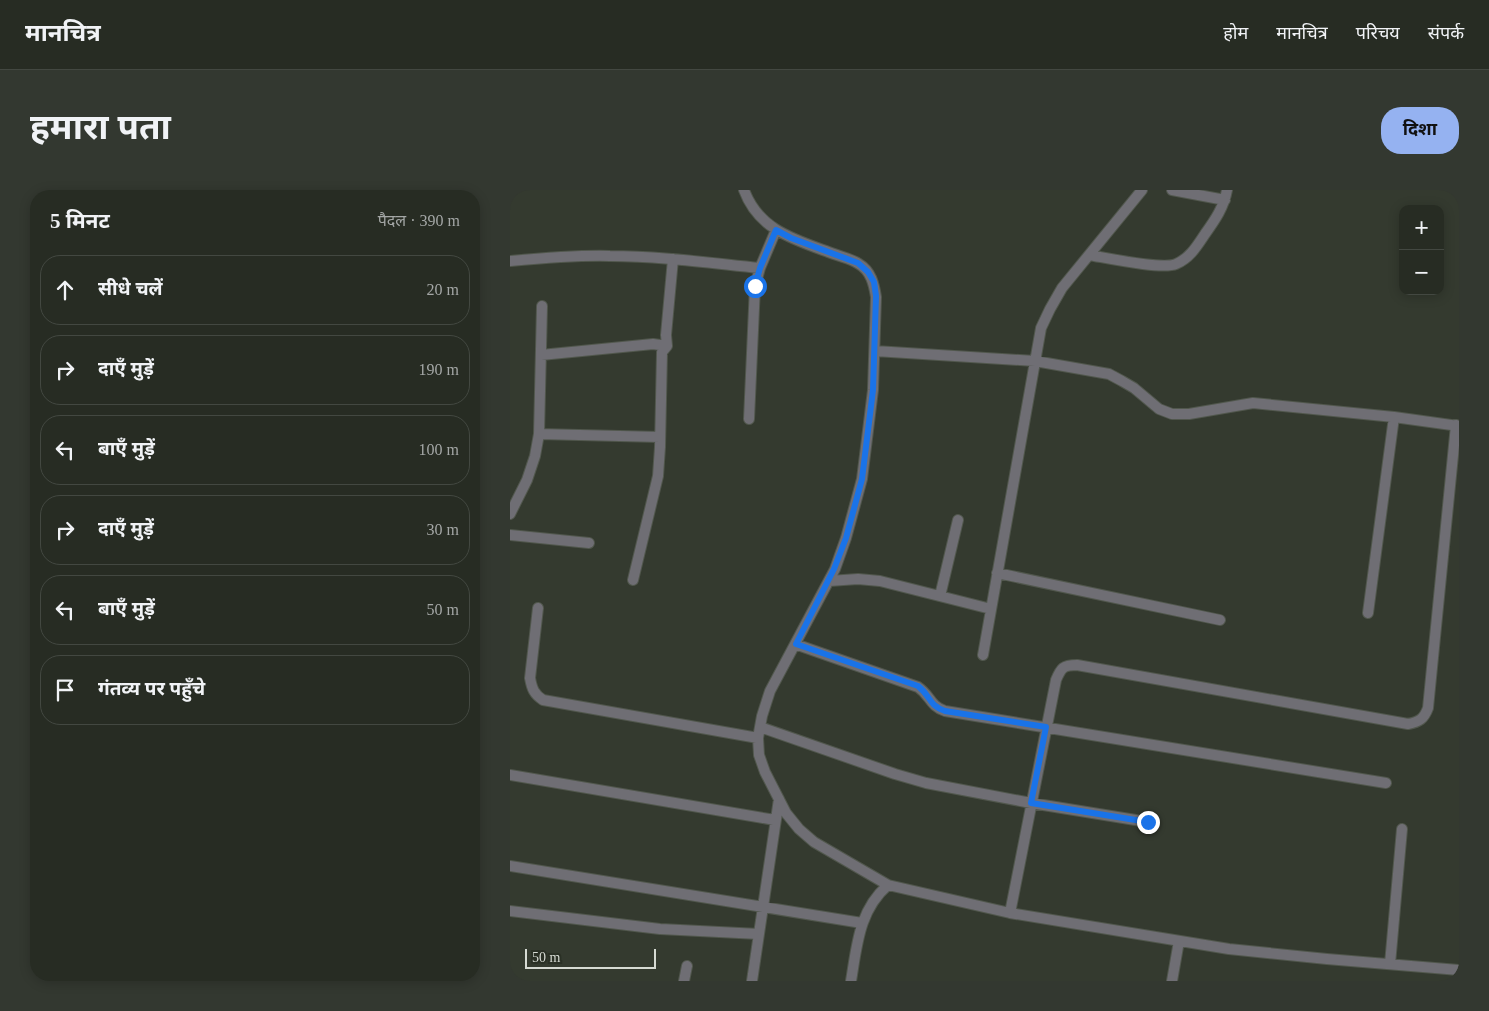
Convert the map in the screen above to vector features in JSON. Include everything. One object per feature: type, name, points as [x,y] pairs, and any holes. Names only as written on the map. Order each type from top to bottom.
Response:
[{"type":"street","points":[[742,190],[752,210],[776,230],[791,238],[858,263],[868,272],[874,282],[876,296],[875,351],[869,430],[862,479],[846,538],[834,569],[770,691],[762,716],[758,738],[759,756],[765,772],[786,813],[794,824],[814,842],[888,885],[1010,913],[1229,949],[1328,960],[1459,970]]},
{"type":"street","points":[[983,655],[1041,328],[1062,288],[1142,190]]},
{"type":"street","points":[[1089,255],[1160,266],[1174,265],[1184,260],[1194,251],[1218,215],[1226,195],[1172,190]]},
{"type":"street","points":[[749,419],[755,286],[760,268],[776,230]]},
{"type":"street","points":[[510,261],[575,256],[610,256],[673,259],[760,268]]},
{"type":"street","points":[[633,580],[658,476],[662,352],[667,346],[666,335],[673,259]]},
{"type":"street","points":[[510,514],[527,480],[535,456],[539,434],[542,306]]},
{"type":"street","points":[[541,355],[653,344],[667,346]]},
{"type":"street","points":[[875,351],[1035,361],[1109,374],[1134,388],[1159,409],[1172,414],[1189,414],[1253,403],[1394,417],[1457,426],[1428,708],[1424,718],[1416,723],[1408,724],[1077,665],[1067,665],[1060,670],[1056,680],[1010,913]]},
{"type":"street","points":[[1368,613],[1394,417]]},
{"type":"street","points":[[539,434],[660,437]]},
{"type":"street","points":[[940,596],[958,520]]},
{"type":"street","points":[[510,535],[588,543]]},
{"type":"street","points":[[997,573],[1220,620]]},
{"type":"street","points":[[829,581],[858,579],[880,581],[991,608]]},
{"type":"street","points":[[538,608],[530,678],[536,695],[543,700],[758,738]]},
{"type":"street","points":[[796,644],[918,686],[925,691],[932,704],[945,711],[1386,784]]},
{"type":"street","points":[[760,726],[918,781],[1031,803],[1148,822]]},
{"type":"street","points":[[510,775],[775,820]]},
{"type":"street","points":[[752,981],[779,799]]},
{"type":"street","points":[[1390,964],[1402,829]]},
{"type":"street","points":[[510,866],[862,923]]},
{"type":"street","points":[[851,981],[858,937],[866,911],[878,894],[888,885]]},
{"type":"street","points":[[510,911],[660,929],[759,934]]},
{"type":"street","points":[[1172,981],[1179,941]]},
{"type":"street","points":[[684,981],[687,966]]},
{"type":"route","points":[[755,286],[760,268],[776,230],[791,238],[858,263],[868,272],[874,282],[876,296],[873,390],[862,479],[846,538],[834,569],[796,644],[918,686],[925,691],[932,704],[945,711],[1046,727],[1031,803],[1148,822]]}]
